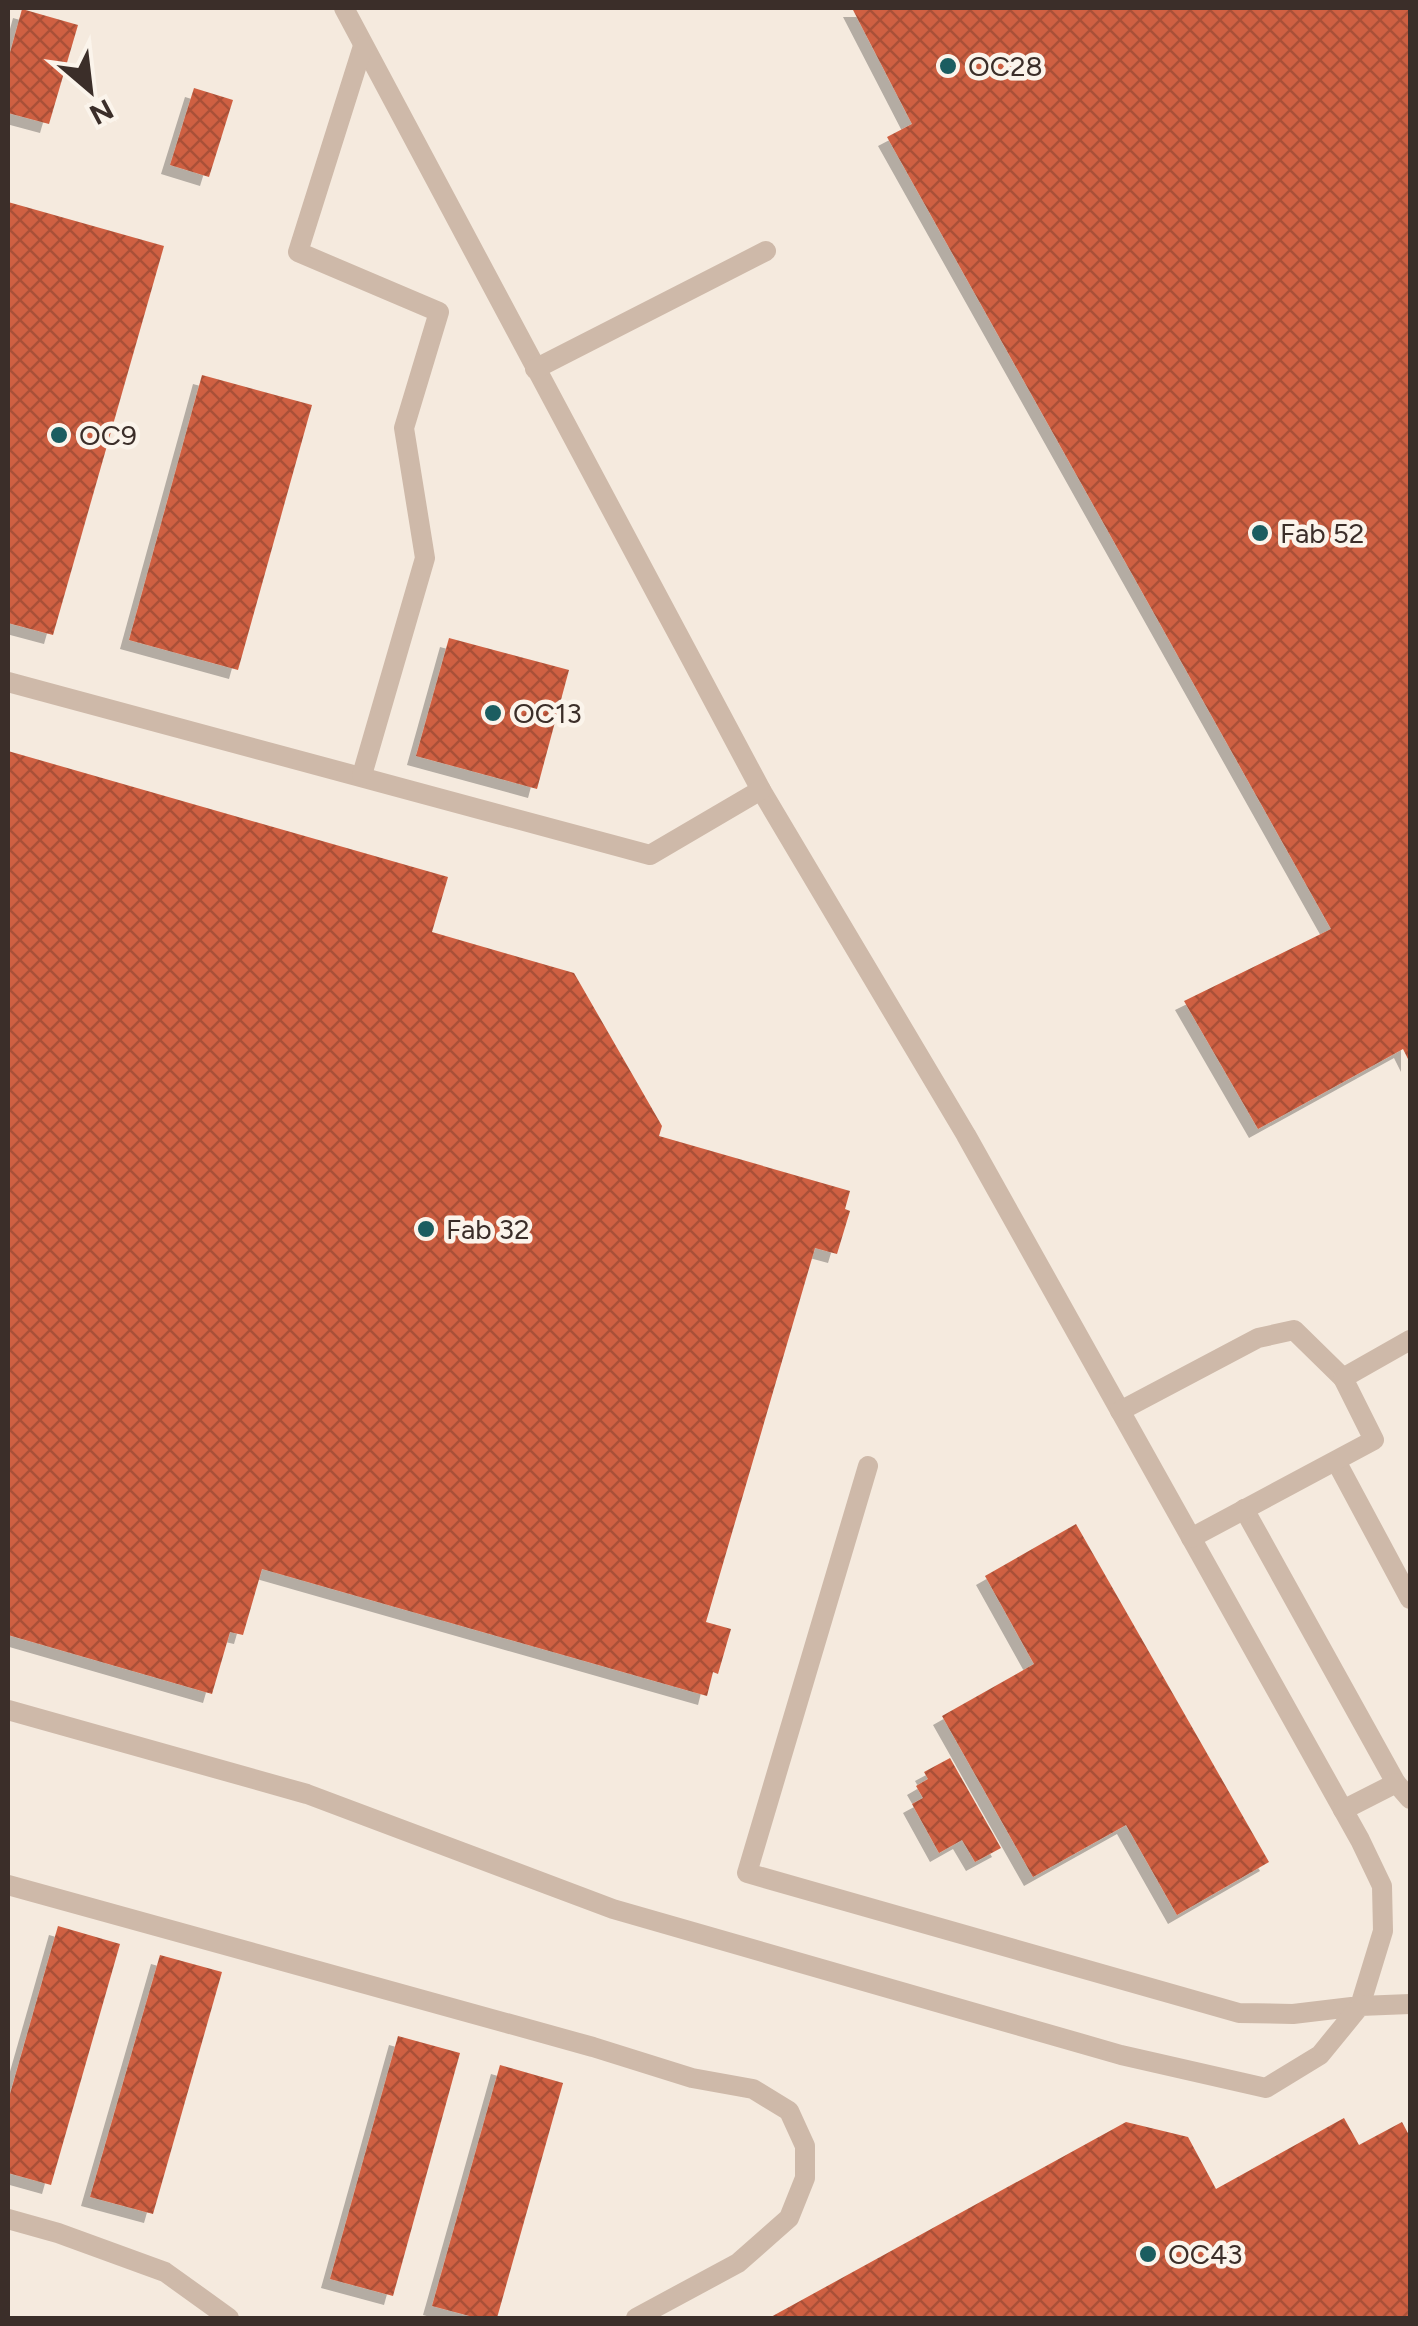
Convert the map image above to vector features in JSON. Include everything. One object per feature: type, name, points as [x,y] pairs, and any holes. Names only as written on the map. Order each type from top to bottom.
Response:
[{"type":"lane","points":[[8,1710],[307,1794],[613,1908],[1120,2055],[1266,2088],[1320,2055],[1360,2006],[1383,1931],[1382,1886],[1343,1810],[966,1135],[762,790],[344,8]]},
{"type":"lane","points":[[362,776],[425,558],[404,428],[439,312],[298,252],[363,46]]},
{"type":"lane","points":[[535,369],[766,251]]},
{"type":"lane","points":[[8,682],[650,855],[762,790]]},
{"type":"lane","points":[[1120,1411],[1258,1338],[1294,1330],[1344,1378],[1374,1440],[1190,1538]]},
{"type":"lane","points":[[1344,1378],[1410,1340]]},
{"type":"lane","points":[[1336,1461],[1410,1599]]},
{"type":"lane","points":[[868,1466],[747,1874],[1239,2013],[1293,2014],[1410,2004]]},
{"type":"lane","points":[[1244,1510],[1403,1791],[1343,1810]]},
{"type":"lane","points":[[8,1886],[593,2046],[692,2078],[753,2089],[789,2111],[805,2146],[805,2178],[790,2218],[738,2263],[636,2318]]},
{"type":"lane","points":[[8,2218],[165,2272],[229,2318]]},
{"type":"building","name":"Fab 52","points":[[852,8],[1410,8],[1410,1063],[1403,1049],[1258,1129],[1184,1001],[1331,929],[887,137],[912,124]]},
{"type":"building","points":[[22,9],[78,25],[49,124],[8,113],[8,60]]},
{"type":"building","points":[[194,88],[233,100],[209,177],[170,165]]},
{"type":"building","name":"OC9","points":[[8,202],[164,246],[53,635],[8,623]]},
{"type":"building","points":[[202,375],[312,405],[238,670],[129,640]]},
{"type":"building","name":"OC13","points":[[449,638],[569,670],[537,789],[416,756]]},
{"type":"building","name":"Fab 32","points":[[8,751],[448,877],[432,932],[574,973],[662,1126],[659,1136],[850,1191],[845,1209],[850,1211],[837,1254],[815,1248],[706,1622],[731,1629],[707,1696],[262,1569],[243,1635],[230,1632],[212,1694],[8,1635]]},
{"type":"building","points":[[1076,1524],[1269,1862],[1177,1915],[1126,1825],[1033,1877],[942,1716],[1034,1664],[985,1576]]},
{"type":"building","points":[[950,1758],[1001,1848],[975,1862],[962,1840],[939,1853],[912,1804],[923,1798],[916,1786],[928,1779],[924,1772]]},
{"type":"building","points":[[58,1926],[120,1944],[51,2185],[8,2173],[8,2101]]},
{"type":"building","points":[[160,1955],[222,1972],[153,2214],[90,2197]]},
{"type":"building","points":[[398,2036],[460,2053],[393,2296],[330,2279]]},
{"type":"building","points":[[500,2065],[563,2083],[497,2318],[477,2318],[432,2306]]},
{"type":"building","name":"OC43","points":[[1344,2118],[1359,2145],[1402,2122],[1410,2137],[1410,2318],[769,2318],[1126,2122],[1188,2137],[1216,2189]]},
{"type":"place","name":"OC28","points":[[948,66]]},
{"type":"place","name":"OC9","points":[[59,435]]},
{"type":"place","name":"Fab 52","points":[[1260,533]]},
{"type":"place","name":"OC13","points":[[493,713]]},
{"type":"place","name":"Fab 32","points":[[426,1229]]},
{"type":"place","name":"OC43","points":[[1148,2254]]}]
